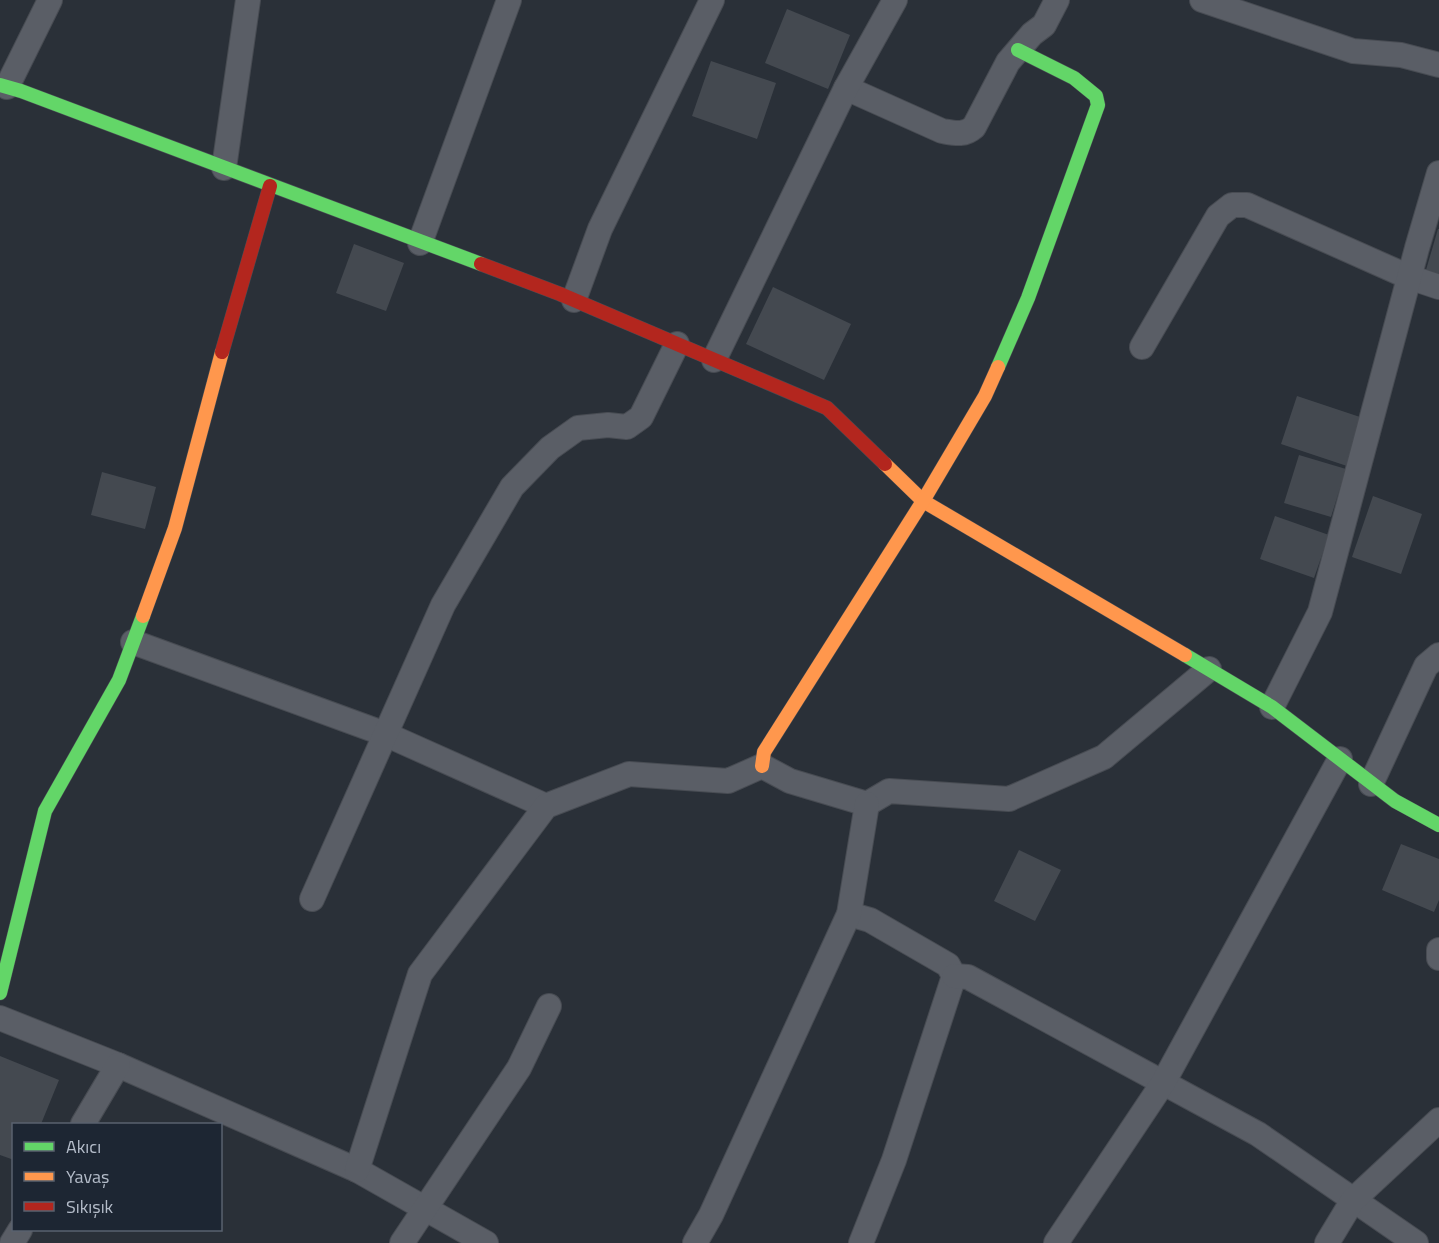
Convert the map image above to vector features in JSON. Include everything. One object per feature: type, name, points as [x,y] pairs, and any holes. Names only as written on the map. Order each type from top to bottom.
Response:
[{"type":"street","points":[[50,0],[4,86],[574,300],[827,408],[924,501],[1272,707],[1395,801],[1439,825]]},
{"type":"street","points":[[224,168],[248,0]]},
{"type":"street","points":[[420,243],[509,0]]},
{"type":"street","points":[[574,300],[600,230],[712,0]]},
{"type":"street","points":[[714,360],[846,88],[895,0]]},
{"type":"street","points":[[846,88],[942,131],[958,134],[968,132],[974,127],[1008,62],[1032,34],[1044,25],[1057,0]]},
{"type":"street","points":[[1202,0],[1353,51],[1401,55],[1439,65]]},
{"type":"street","points":[[762,766],[765,752],[924,501],[985,396],[1028,298],[1098,105],[1096,96],[1074,78],[1018,50]]},
{"type":"street","points":[[1272,707],[1320,612],[1439,173]]},
{"type":"street","points":[[0,993],[45,811],[119,680],[175,528],[236,297],[270,186]]},
{"type":"street","points":[[1142,347],[1218,216],[1232,206],[1247,204],[1409,278],[1439,287]]},
{"type":"street","points":[[312,899],[443,605],[512,487],[550,448],[578,428],[608,425],[627,427],[641,417],[677,344]]},
{"type":"street","points":[[134,642],[385,734],[546,807]]},
{"type":"street","points":[[1371,784],[1426,666],[1439,655]]},
{"type":"street","points":[[762,766],[790,781],[867,804],[889,791],[1009,799],[1104,757],[1209,669]]},
{"type":"street","points":[[1056,1243],[1163,1083],[1340,759]]},
{"type":"street","points":[[357,1170],[420,974],[546,807],[629,774],[728,781],[762,766]]},
{"type":"street","points":[[695,1243],[711,1215],[849,914],[867,804]]},
{"type":"street","points":[[849,914],[870,920],[948,964],[954,976],[894,1160],[861,1243]]},
{"type":"street","points":[[1439,950],[1439,958]]},
{"type":"street","points":[[954,976],[968,977],[1258,1134],[1416,1243]]},
{"type":"street","points":[[402,1243],[519,1068],[549,1006]]},
{"type":"street","points":[[0,1018],[118,1065],[357,1170],[486,1243]]},
{"type":"street","points":[[84,1123],[118,1065]]},
{"type":"street","points":[[1327,1243],[1353,1200],[1439,1120]]},
{"type":"building","points":[[787,9],[850,35],[828,89],[765,63]]},
{"type":"building","points":[[711,61],[776,83],[757,139],[692,116]]},
{"type":"building","points":[[1439,229],[1439,274],[1426,270]]},
{"type":"building","points":[[354,244],[404,263],[386,311],[336,293]]},
{"type":"building","points":[[773,287],[851,324],[824,380],[746,344]]},
{"type":"building","points":[[1297,396],[1363,418],[1347,466],[1281,444]]},
{"type":"building","points":[[1299,455],[1346,469],[1331,517],[1284,503]]},
{"type":"building","points":[[102,472],[156,487],[145,529],[91,515]]},
{"type":"building","points":[[1373,496],[1422,514],[1401,574],[1352,557]]},
{"type":"building","points":[[1275,516],[1329,535],[1314,578],[1260,559]]},
{"type":"building","points":[[1401,844],[1439,859],[1439,900],[1434,912],[1382,890]]},
{"type":"building","points":[[1019,850],[1061,870],[1035,921],[994,901]]},
{"type":"building","points":[[0,1056],[59,1080],[41,1123],[12,1123],[12,1159],[0,1155]]},
{"type":"traffic: fast","points":[[998,367],[1028,298],[1098,105],[1096,96],[1074,78],[1018,50]]},
{"type":"traffic: fast","points":[[0,85],[481,264]]},
{"type":"traffic: fast","points":[[0,993],[45,811],[119,680],[143,616]]},
{"type":"traffic: fast","points":[[1185,655],[1272,707],[1395,801],[1439,825]]},
{"type":"traffic: slow","points":[[143,616],[175,528],[222,352]]},
{"type":"traffic: slow","points":[[762,766],[764,752],[923,501],[985,396],[998,367]]},
{"type":"traffic: slow","points":[[885,464],[923,501],[1185,655]]},
{"type":"traffic: jam","points":[[222,352],[270,186]]},
{"type":"traffic: jam","points":[[481,264],[560,294],[827,408],[885,464]]}]
